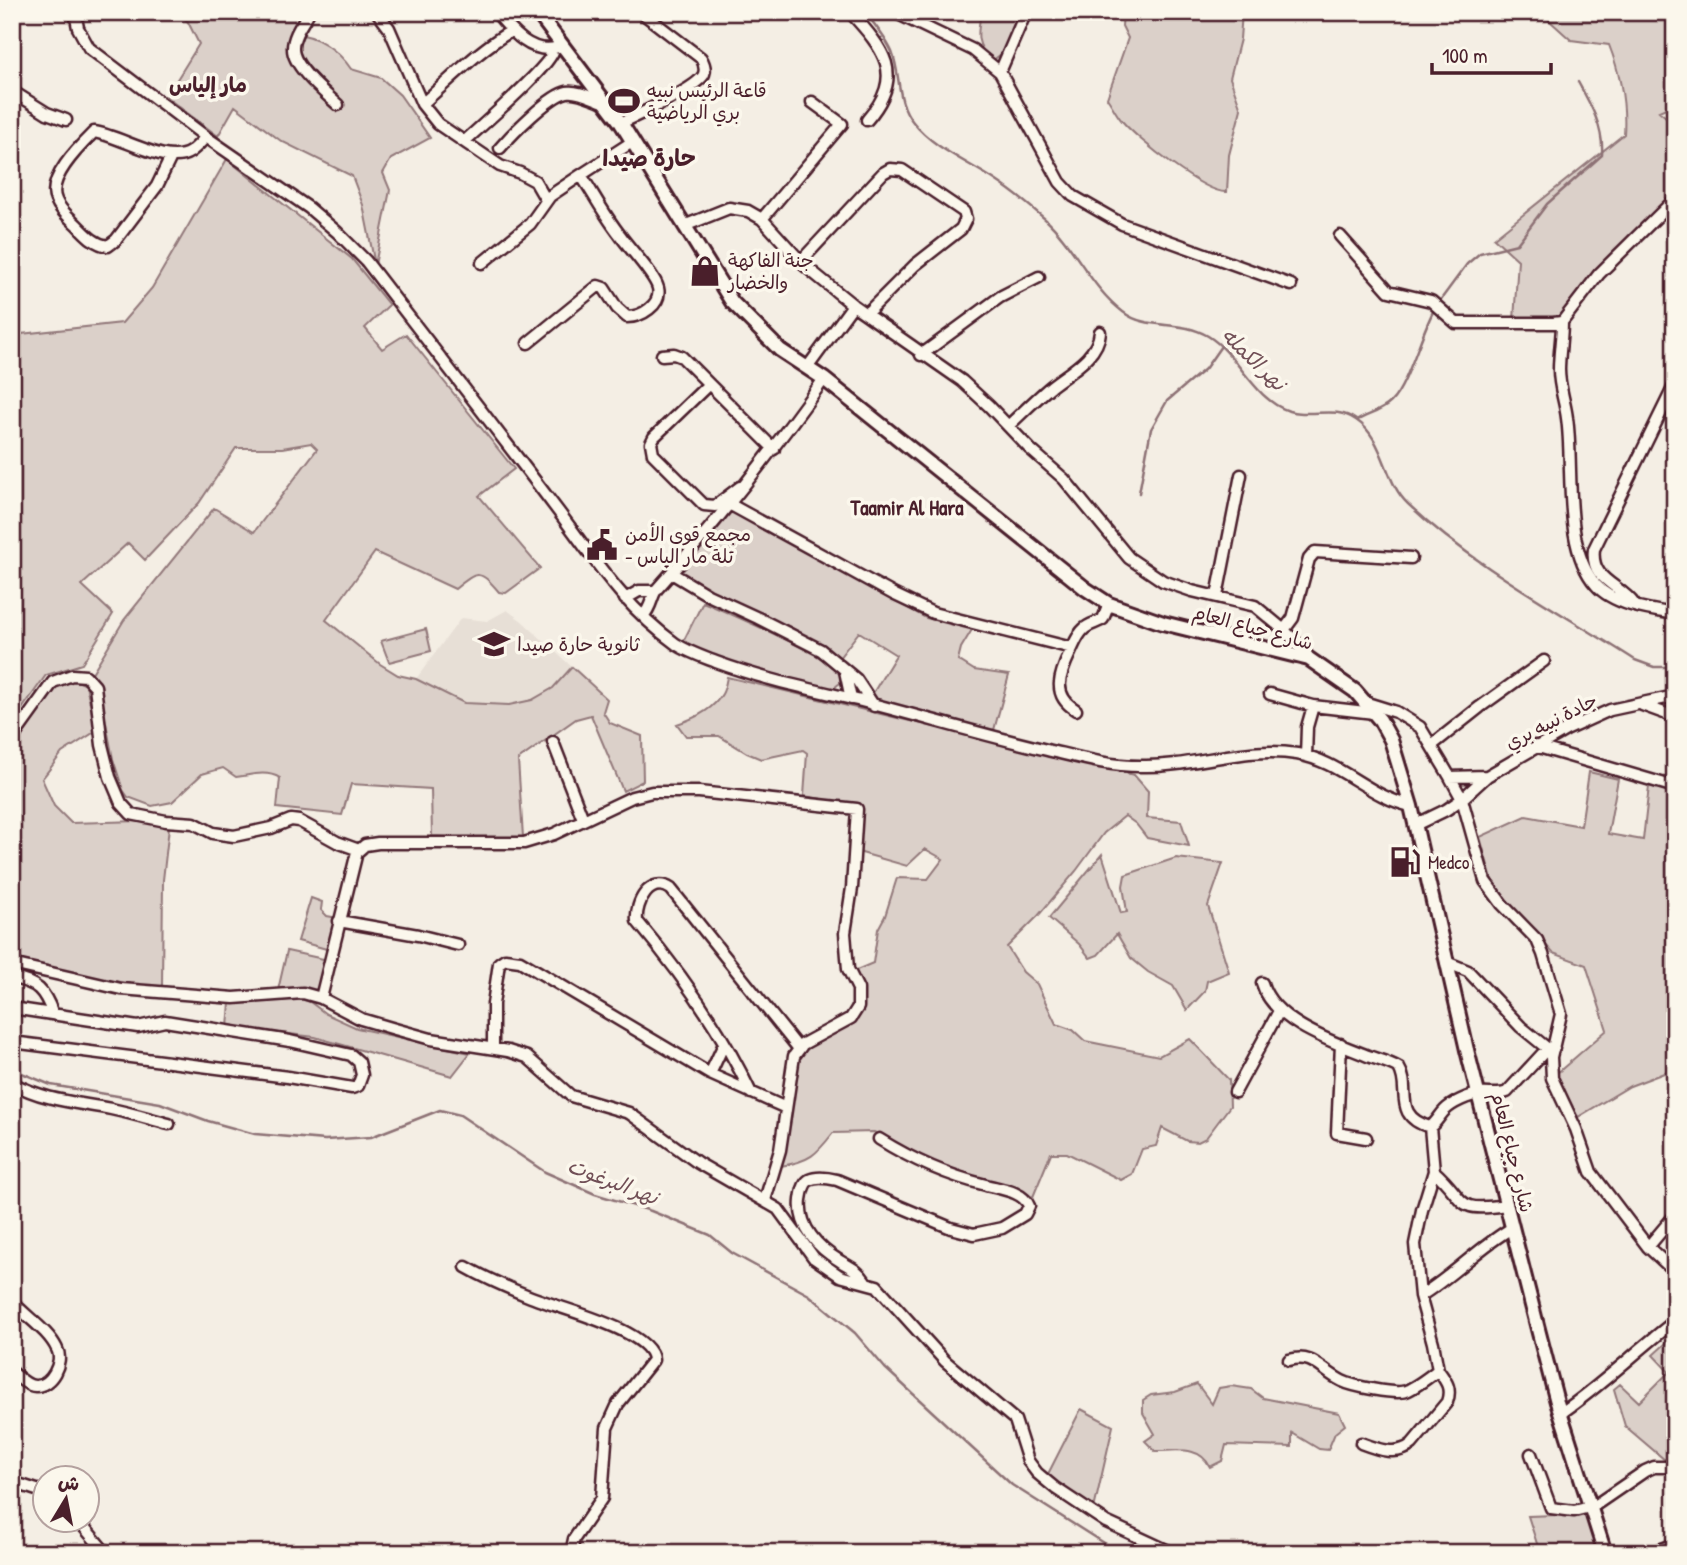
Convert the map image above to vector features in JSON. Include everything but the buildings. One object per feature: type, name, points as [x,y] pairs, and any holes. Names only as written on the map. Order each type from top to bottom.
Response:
[{"type":"main road","name":"شارع جباع العام","points":[[537,12],[558,47],[621,123],[732,302],[780,349],[824,379],[996,519],[1109,604],[1163,623],[1309,659],[1355,691],[1371,708],[1391,740],[1411,806],[1478,1094],[1560,1413],[1605,1553]]},
{"type":"street","points":[[75,12],[78,28],[89,48],[206,137],[309,208],[366,261],[557,509],[608,580],[643,616],[678,645],[737,670],[1112,764],[1143,767],[1268,753],[1295,753],[1335,767],[1385,798],[1411,806]]},
{"type":"street","points":[[309,12],[296,35],[293,52],[300,66],[338,105]]},
{"type":"street","points":[[377,12],[388,28],[422,104],[438,124],[500,166],[535,181],[547,200]]},
{"type":"street","points":[[496,12],[511,31],[536,47],[558,47]]},
{"type":"street","points":[[621,123],[688,89],[705,73],[701,58],[641,12]]},
{"type":"street","points":[[850,12],[883,54],[889,70],[887,87],[867,120]]},
{"type":"street","points":[[894,12],[973,50],[1000,72],[1060,182],[1073,196],[1122,223],[1291,285]]},
{"type":"street","points":[[1000,72],[1026,12]]},
{"type":"street","points":[[422,104],[472,58],[511,31]]},
{"type":"street","points":[[465,141],[533,78],[558,47]]},
{"type":"street","points":[[12,91],[47,113],[66,120]]},
{"type":"street","points":[[500,148],[524,122],[564,92],[577,93],[604,102]]},
{"type":"street","points":[[762,219],[842,124],[812,102]]},
{"type":"street","points":[[171,157],[157,186],[116,240],[108,246],[94,242],[61,209],[53,192],[55,181],[77,149],[94,132],[171,157],[190,151],[206,137]]},
{"type":"street","points":[[482,263],[530,224],[547,200],[632,142]]},
{"type":"street","points":[[801,261],[861,194],[890,169],[902,170],[964,212],[966,219],[961,229],[915,265],[866,314]]},
{"type":"street","points":[[528,343],[595,287],[604,288],[617,308],[627,317],[643,314],[658,295],[655,281],[618,233],[582,175]]},
{"type":"street","points":[[1675,199],[1599,274],[1562,322],[1559,385],[1567,418],[1572,513],[1584,565],[1597,587],[1608,596],[1622,603],[1675,614]]},
{"type":"street","points":[[684,226],[729,208],[748,211],[762,219],[801,261],[853,305],[962,381],[1064,479],[1129,558],[1163,581],[1255,606],[1284,629],[1309,659]]},
{"type":"street","points":[[1340,236],[1390,291],[1436,304],[1452,321],[1460,324],[1562,322]]},
{"type":"street","points":[[922,355],[1000,297],[1039,277]]},
{"type":"street","points":[[807,368],[853,305]]},
{"type":"street","points":[[1008,426],[1087,358],[1097,344],[1100,332]]},
{"type":"street","points":[[662,355],[674,354],[682,357],[774,449]]},
{"type":"street","points":[[643,616],[652,605],[654,592],[673,574],[731,505],[824,379]]},
{"type":"street","points":[[709,384],[654,437],[651,443],[653,454],[704,505],[715,506],[744,486]]},
{"type":"street","points":[[1634,604],[1630,598],[1610,586],[1599,573],[1593,556],[1594,549],[1675,384]]},
{"type":"street","points":[[1217,596],[1241,475]]},
{"type":"street","points":[[731,505],[933,613],[1072,648]]},
{"type":"street","points":[[1284,629],[1293,618],[1310,559],[1315,552],[1411,558]]},
{"type":"street","points":[[673,574],[708,595],[821,650],[856,680],[875,706]]},
{"type":"street","points":[[625,599],[639,591],[654,592]]},
{"type":"street","points":[[1076,710],[1066,703],[1058,685],[1059,677],[1079,635],[1086,627],[1103,619],[1109,604]]},
{"type":"street","points":[[1432,745],[1544,661]]},
{"type":"street","points":[[845,670],[851,699]]},
{"type":"street","points":[[12,738],[52,682],[72,675],[86,676],[95,685],[102,745],[110,777],[121,803],[131,814],[166,821],[188,821],[213,833],[234,836],[271,828],[291,820],[299,821],[337,842],[359,850]]},
{"type":"street","points":[[836,696],[844,692],[848,682]]},
{"type":"street","points":[[851,699],[857,696],[860,686]]},
{"type":"street","points":[[1270,694],[1313,706],[1371,708],[1396,712],[1420,727],[1462,799],[1485,881],[1502,904],[1537,940],[1544,954],[1561,1014],[1551,1048],[1552,1078],[1576,1129],[1591,1172],[1648,1247],[1675,1272]]},
{"type":"street","name":"جادة نبيه بري","points":[[1415,825],[1432,818],[1462,799],[1487,776],[1535,746],[1610,710],[1675,696]]},
{"type":"street","points":[[1641,704],[1675,718]]},
{"type":"street","points":[[1306,756],[1307,727],[1313,706]]},
{"type":"street","points":[[553,742],[583,819]]},
{"type":"street","points":[[1535,746],[1675,787]]},
{"type":"street","points":[[1450,777],[1487,776]]},
{"type":"street","points":[[321,998],[359,850],[365,845],[524,843],[554,834],[632,797],[652,792],[699,792],[857,808],[852,888],[845,933],[848,969],[858,989],[858,1007],[851,1018],[799,1049],[791,1065],[780,1150],[765,1200]]},
{"type":"street","points":[[751,1093],[737,1063],[675,968],[637,921],[638,905],[652,887],[664,884],[671,889],[799,1049]]},
{"type":"street","points":[[339,921],[458,945]]},
{"type":"street","points":[[493,1048],[499,963],[510,959],[520,961],[710,1073],[786,1108]]},
{"type":"street","points":[[1446,962],[1468,971],[1521,1027],[1551,1048]]},
{"type":"street","points":[[12,964],[121,989],[234,998],[294,993],[321,998],[361,1020],[431,1039],[493,1048],[527,1057],[571,1096],[629,1113],[698,1163],[778,1209],[814,1258],[840,1276],[877,1286],[945,1361],[1015,1420],[1028,1461],[1037,1473],[1106,1522],[1172,1553]]},
{"type":"street","points":[[12,978],[42,990],[53,1014]]},
{"type":"street","points":[[1262,983],[1279,1012],[1341,1044],[1399,1068],[1404,1078],[1403,1102],[1406,1108],[1420,1124],[1430,1127]]},
{"type":"street","points":[[12,1008],[138,1027],[165,1021],[290,1041],[351,1055],[359,1062],[362,1075],[358,1086],[352,1088],[288,1077],[12,1042]]},
{"type":"street","points":[[1235,1092],[1279,1012]]},
{"type":"street","points":[[710,1073],[724,1044]]},
{"type":"street","points":[[1341,1044],[1337,1133],[1366,1138]]},
{"type":"street","points":[[1361,1443],[1392,1451],[1405,1450],[1447,1402],[1450,1395],[1449,1385],[1437,1370],[1433,1343],[1420,1296],[1415,1244],[1434,1171],[1430,1127],[1447,1108],[1478,1094],[1507,1092],[1551,1048]]},
{"type":"street","points":[[12,1083],[29,1092],[64,1102],[111,1109],[169,1124]]},
{"type":"street","points":[[865,1282],[858,1271],[826,1251],[808,1231],[801,1217],[801,1201],[805,1184],[809,1181],[821,1178],[836,1180],[951,1228],[974,1234],[1002,1228],[1025,1214],[1029,1206],[1027,1201],[1015,1194],[972,1182],[879,1139]]},
{"type":"street","points":[[1434,1171],[1448,1184],[1463,1205],[1470,1208],[1506,1205]]},
{"type":"street","points":[[1648,1247],[1675,1215]]},
{"type":"street","points":[[1420,1296],[1443,1282],[1493,1240],[1512,1228]]},
{"type":"street","points":[[466,1267],[533,1298],[576,1311],[626,1333],[645,1345],[653,1354],[653,1360],[618,1404],[607,1427],[602,1498],[574,1539],[571,1553]]},
{"type":"street","points":[[12,1301],[50,1339],[60,1359],[58,1367],[46,1383],[37,1387],[12,1372]]},
{"type":"street","points":[[1560,1413],[1611,1376],[1646,1343],[1675,1321]]},
{"type":"street","points":[[1289,1360],[1308,1358],[1343,1381],[1400,1392],[1410,1389],[1437,1370]]},
{"type":"street","points":[[1531,1454],[1551,1508],[1574,1511],[1590,1507],[1654,1467],[1675,1467]]},
{"type":"street","points":[[12,1482],[32,1488]]},
{"type":"street","points":[[90,1534],[106,1553]]},
{"type":"street","points":[[1651,1553],[1675,1544]]},
{"type":"shaded area","points":[[176,12],[306,12],[294,34],[319,40],[340,56],[351,69],[381,78],[400,95],[430,138],[391,159],[383,173],[390,190],[375,265],[363,205],[352,176],[281,141],[235,106],[218,136],[166,97],[199,44],[188,22]]},
{"type":"shaded area","points":[[981,12],[1021,12],[1009,48],[992,61],[980,45]]},
{"type":"shaded area","points":[[1123,12],[1242,12],[1240,39],[1230,78],[1241,109],[1229,155],[1227,192],[1203,184],[1156,152],[1122,121],[1107,98],[1128,38],[1122,26]]},
{"type":"shaded area","points":[[1540,12],[1660,12],[1675,18],[1675,104],[1659,111],[1675,125],[1675,195],[1599,266],[1560,315],[1554,319],[1514,320],[1518,260],[1494,238],[1624,134],[1621,89],[1609,45],[1571,40]]},
{"type":"shaded area","points":[[227,159],[352,259],[389,305],[365,328],[382,349],[406,334],[514,469],[479,496],[540,568],[506,593],[499,592],[483,576],[478,575],[469,578],[455,589],[375,552],[326,620],[380,664],[398,675],[416,679],[464,703],[509,705],[532,700],[553,688],[572,667],[607,699],[603,712],[610,723],[642,736],[643,781],[623,791],[591,715],[576,719],[518,760],[523,837],[519,840],[432,836],[431,789],[351,784],[342,815],[277,808],[280,778],[264,774],[236,777],[223,768],[202,774],[172,802],[152,806],[128,797],[113,759],[99,687],[92,673],[124,620],[214,508],[254,532],[317,449],[311,443],[282,448],[236,448],[199,503],[145,560],[128,543],[82,585],[113,614],[82,664],[46,675],[12,723],[12,335],[122,323],[152,288]]},
{"type":"shaded area","points":[[732,511],[926,618],[973,628],[961,648],[958,660],[974,670],[1009,675],[994,730],[879,704],[873,693],[896,655],[859,632],[839,658],[788,626],[714,594],[688,579],[682,572]]},
{"type":"shaded area","points":[[703,602],[817,656],[839,672],[840,683],[829,692],[731,665],[682,644]]},
{"type":"shaded area","name":"ثانوية حارة صيدا","points":[[507,610],[572,667],[553,688],[532,700],[510,705],[463,703],[416,679],[461,618],[487,621]]},
{"type":"shaded area","points":[[426,629],[431,651],[389,662],[381,641]]},
{"type":"shaded area","points":[[727,677],[1134,775],[1148,791],[1147,818],[1181,821],[1189,846],[1147,838],[1136,824],[1125,816],[1104,833],[1038,916],[1007,947],[1023,972],[1037,984],[1056,1024],[1073,1030],[1085,1041],[1159,1056],[1190,1039],[1229,1080],[1230,1106],[1206,1138],[1198,1142],[1187,1141],[1162,1128],[1156,1146],[1142,1149],[1132,1174],[1121,1180],[1067,1153],[1051,1153],[1033,1197],[931,1161],[874,1132],[833,1133],[812,1156],[781,1166],[795,1086],[796,1063],[801,1053],[819,1038],[852,1024],[864,1000],[863,990],[854,971],[873,963],[878,929],[897,878],[928,879],[943,859],[925,849],[907,866],[858,852],[862,806],[804,796],[807,753],[803,750],[761,759],[719,736],[686,736],[677,724],[696,717],[713,705],[723,692]]},
{"type":"shaded area","points":[[70,680],[86,685],[96,731],[62,753],[42,779],[54,806],[71,823],[140,821],[169,827],[163,880],[162,987],[108,982],[12,960],[12,746],[53,690]]},
{"type":"shaded area","points":[[1589,772],[1618,779],[1608,834],[1643,840],[1649,786],[1675,792],[1675,818],[1670,845],[1675,847],[1675,1065],[1664,1073],[1630,1086],[1578,1117],[1555,1075],[1607,1030],[1586,965],[1553,953],[1494,887],[1480,837],[1526,816],[1581,826]]},
{"type":"shaded area","points":[[1102,854],[1121,913],[1127,912],[1123,886],[1125,875],[1176,858],[1223,863],[1208,906],[1229,972],[1207,981],[1205,991],[1187,1010],[1173,986],[1148,972],[1131,958],[1117,934],[1098,955],[1090,958],[1079,944],[1049,918]]},
{"type":"shaded area","points":[[311,898],[322,902],[321,910],[327,916],[338,918],[330,950],[298,941]]},
{"type":"shaded area","points":[[287,951],[328,960],[319,991],[278,990]]},
{"type":"shaded area","points":[[274,998],[302,999],[357,1028],[470,1053],[452,1076],[315,1037],[228,1027],[230,1003]]},
{"type":"shaded area","points":[[1675,1335],[1675,1449],[1665,1460],[1625,1426],[1614,1389],[1620,1384],[1639,1402],[1669,1372],[1653,1355]]},
{"type":"shaded area","points":[[1197,1384],[1212,1404],[1219,1388],[1231,1386],[1251,1389],[1263,1398],[1339,1413],[1345,1425],[1335,1433],[1328,1450],[1319,1449],[1292,1433],[1292,1447],[1226,1445],[1222,1461],[1210,1467],[1206,1460],[1194,1452],[1155,1451],[1145,1441],[1155,1434],[1143,1413],[1143,1400],[1151,1395],[1175,1392]]},
{"type":"shaded area","points":[[1081,1409],[1113,1426],[1094,1509],[1047,1476]]},
{"type":"shaded area","points":[[1586,1514],[1598,1551],[1540,1553],[1528,1516]]},
{"type":"waterway","name":"نهر الكمله","points":[[865,12],[892,52],[901,97],[913,122],[930,140],[1001,184],[1045,219],[1065,241],[1101,291],[1123,312],[1142,321],[1186,328],[1208,336],[1229,354],[1256,387],[1276,405],[1298,413],[1340,413],[1356,420],[1373,438],[1400,495],[1461,548],[1635,660],[1654,667],[1675,667]]},
{"type":"waterway","points":[[1439,302],[1467,264],[1480,253],[1517,244],[1547,204],[1602,155],[1599,126],[1578,82]]},
{"type":"waterway","points":[[1358,420],[1384,408],[1397,394],[1435,308]]},
{"type":"waterway","points":[[1139,493],[1151,429],[1167,401],[1205,369],[1221,346]]},
{"type":"waterway","name":"نهر البرغوت","points":[[12,1069],[51,1085],[160,1103],[208,1121],[255,1134],[325,1140],[371,1137],[440,1110],[460,1115],[545,1172],[595,1194],[651,1211],[710,1235],[732,1253],[809,1295],[855,1333],[885,1368],[1012,1485],[1119,1553]]},
{"type":"place","name":"قاعة الرئيس نبيه بري الرياضية","points":[[624,101]]},
{"type":"place","name":"جنة الفاكهة والخضار","points":[[705,271]]},
{"type":"place","name":"مجمع قوى الأمن - تلة مار الياس","points":[[602,545]]},
{"type":"place","name":"ثانوية حارة صيدا","points":[[494,644]]},
{"type":"place","name":"Medco","points":[[1405,862]]},
{"type":"district","name":"مار إلياس","points":[[208,84]]},
{"type":"district","name":"حارة صيدا","points":[[649,157]]},
{"type":"district","name":"Taamir Al Hara","points":[[907,507]]}]
